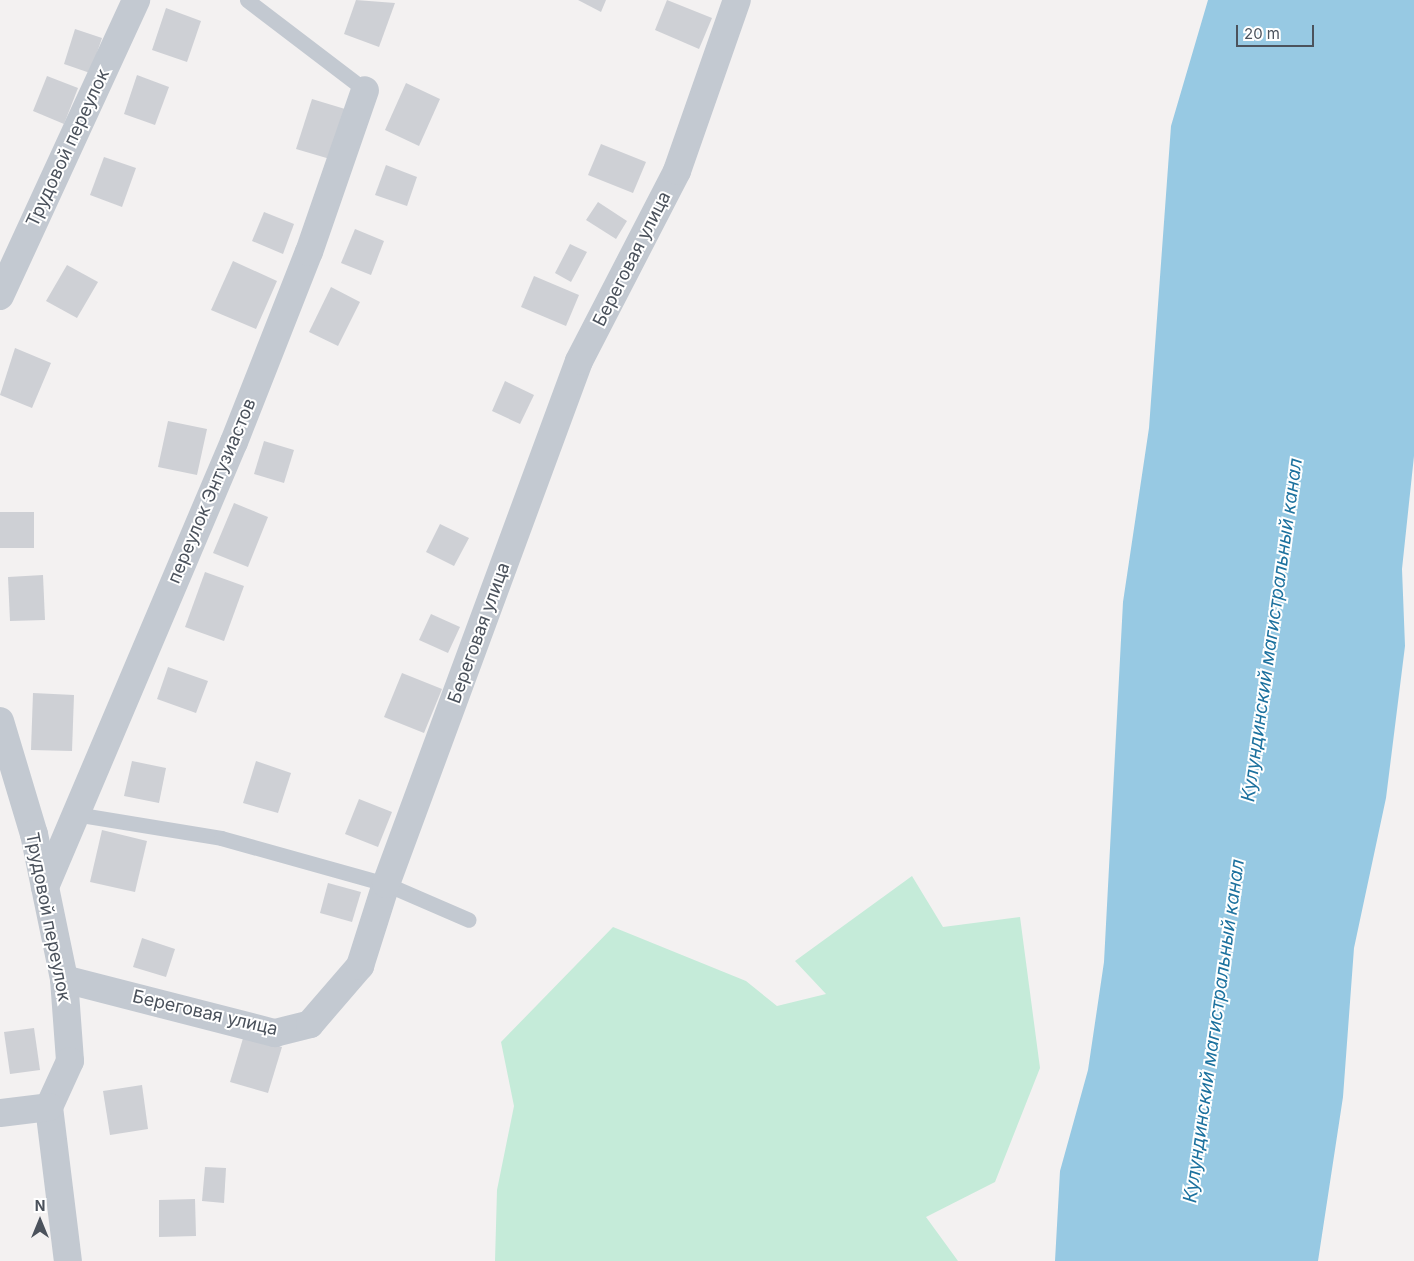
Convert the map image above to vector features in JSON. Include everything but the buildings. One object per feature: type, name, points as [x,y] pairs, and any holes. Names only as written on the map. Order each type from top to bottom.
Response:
[{"type":"street","name":"Трудовой переулок","points":[[0,296],[136,0]]},
{"type":"street","name":"Береговая улица","points":[[64,979],[275,1033],[292,1032],[310,1024],[360,966],[386,884],[579,361],[676,171],[737,0]]},
{"type":"street","name":"переулок Энтузиастов","points":[[45,887],[234,442],[309,252],[365,90]]},
{"type":"street","name":"Трудовой переулок","points":[[0,721],[45,887],[64,979],[70,1061],[49,1107]]},
{"type":"street","points":[[0,1113],[49,1107],[68,1261]]},
{"type":"lane","points":[[247,0],[365,90]]},
{"type":"lane","points":[[75,814],[221,838],[386,884],[469,920]]},
{"type":"green space","points":[[912,876],[943,927],[1020,917],[1040,1068],[995,1182],[926,1217],[958,1261],[495,1261],[497,1190],[514,1106],[501,1042],[613,927],[746,981],[777,1006],[826,994],[795,961]]},
{"type":"water","name":"Кулундинский магистральный канал","points":[[1208,0],[1414,0],[1414,456],[1402,569],[1405,646],[1386,798],[1354,948],[1343,1097],[1318,1261],[1055,1261],[1060,1171],[1088,1070],[1104,962],[1123,602],[1149,428],[1171,126]]}]
